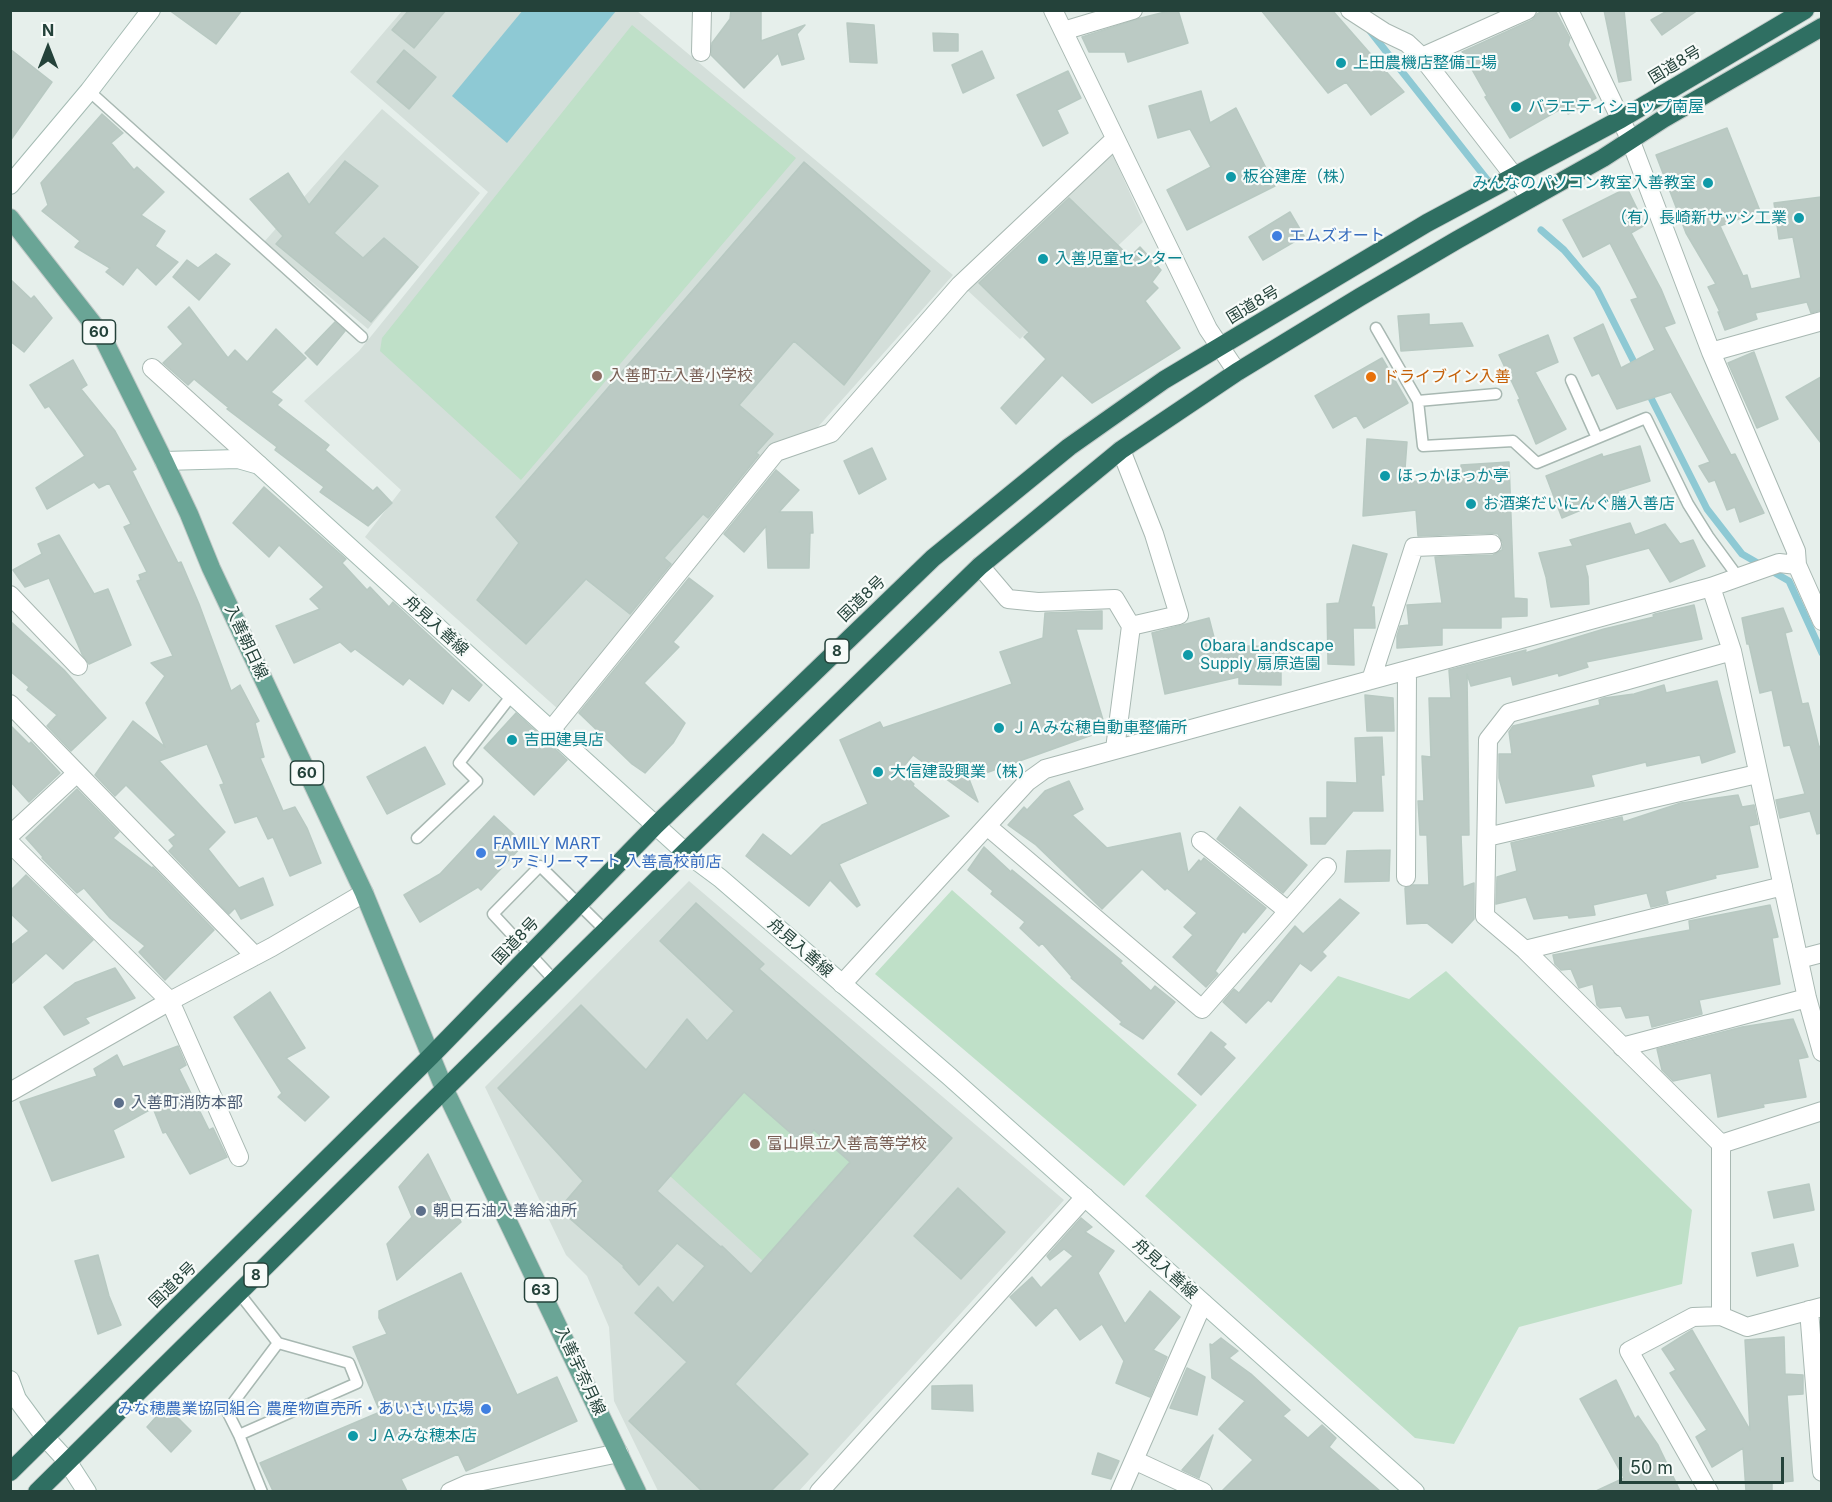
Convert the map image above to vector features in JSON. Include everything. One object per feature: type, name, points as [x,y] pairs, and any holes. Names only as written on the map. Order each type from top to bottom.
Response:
[{"type":"highway","name":"国道8号","points":[[10,1472],[431,1056],[656,825],[933,558],[1069,447],[1164,381],[1427,223],[1621,119],[1805,10]]},
{"type":"highway","name":"8","points":[[37,1491],[684,852],[980,566],[1122,450],[1237,372],[1456,240],[1604,158],[1630,139],[1821,27]]},
{"type":"main road","name":"入善朝日線","points":[[10,218],[101,334],[189,514],[211,568],[364,893],[444,1088]]},
{"type":"main road","name":"入善宇奈月線","points":[[444,1088],[637,1491]]},
{"type":"street","points":[[10,185],[89,91],[151,10]]},
{"type":"street","points":[[701,52],[702,10]]},
{"type":"street","points":[[1053,10],[1209,329],[1237,372]]},
{"type":"street","points":[[1063,31],[1133,10]]},
{"type":"street","points":[[1350,10],[1384,32],[1407,43],[1422,57],[1531,198]]},
{"type":"street","points":[[1422,57],[1527,10]]},
{"type":"street","points":[[1569,10],[1630,139],[1711,352],[1796,551],[1797,565],[1821,620]]},
{"type":"street","points":[[550,730],[776,452],[831,433],[960,285],[1115,138]]},
{"type":"street","points":[[1711,352],[1821,321]]},
{"type":"street","name":"舟見入善線","points":[[152,368],[684,852],[720,878],[949,1076],[1415,1491]]},
{"type":"street","points":[[1122,450],[1154,534],[1179,615],[1131,626]]},
{"type":"street","points":[[164,461],[238,459],[259,465]]},
{"type":"street","points":[[1371,680],[1414,547],[1492,544]]},
{"type":"street","points":[[842,984],[1028,782],[1045,769],[1711,587],[1779,563],[1797,565]]},
{"type":"street","points":[[980,566],[1008,599],[1038,602],[1115,599],[1131,626],[1115,750]]},
{"type":"street","points":[[1711,587],[1732,651],[1798,959],[1821,1052]]},
{"type":"street","points":[[10,596],[78,666]]},
{"type":"street","points":[[1721,1316],[1721,1144],[1525,950],[1485,916],[1488,740],[1509,713],[1732,651]]},
{"type":"street","points":[[1406,877],[1407,670]]},
{"type":"street","points":[[10,704],[255,956]]},
{"type":"street","points":[[10,836],[77,772]]},
{"type":"street","points":[[1487,837],[1757,774]]},
{"type":"street","points":[[987,826],[1202,1009],[1327,867]]},
{"type":"street","points":[[1202,841],[1288,910]]},
{"type":"street","points":[[10,843],[170,1001],[239,1156]]},
{"type":"street","points":[[1525,950],[1783,886]]},
{"type":"street","points":[[10,1092],[364,893]]},
{"type":"street","points":[[1798,959],[1821,953]]},
{"type":"street","points":[[1622,1047],[1807,998]]},
{"type":"street","points":[[1721,1144],[1821,1112]]},
{"type":"street","points":[[819,1491],[1085,1197]]},
{"type":"street","points":[[1120,1491],[1203,1303]]},
{"type":"street","points":[[1709,1491],[1629,1351],[1693,1317],[1721,1316],[1748,1327],[1815,1309],[1821,1472]]},
{"type":"street","points":[[10,1380],[16,1399],[67,1461],[87,1491]]},
{"type":"street","points":[[450,1491],[468,1484],[619,1453]]},
{"type":"street","points":[[1134,1460],[1203,1491]]},
{"type":"lane","points":[[89,91],[362,337]]},
{"type":"lane","points":[[1376,328],[1418,401],[1423,446],[1513,441],[1537,463],[1646,418],[1688,504],[1738,577]]},
{"type":"lane","points":[[1571,381],[1597,438]]},
{"type":"lane","points":[[1418,401],[1496,394]]},
{"type":"lane","points":[[417,838],[477,781],[459,763],[512,695]]},
{"type":"lane","points":[[554,980],[493,914],[540,866],[605,930]]},
{"type":"lane","points":[[239,1293],[278,1343],[349,1363],[357,1383],[239,1435]]},
{"type":"lane","points":[[262,1491],[227,1411],[278,1343]]},
{"type":"shaded area","name":"入善町立入善小学校","points":[[402,11],[637,11],[953,275],[817,428],[773,445],[558,709],[365,537],[401,490],[304,401],[359,351],[488,192],[350,72]]},
{"type":"shaded area","points":[[382,109],[480,193],[368,329],[264,242]]},
{"type":"shaded area","points":[[1111,151],[1143,222],[1020,339],[966,289]]},
{"type":"shaded area","name":"富山県立入善高等学校","points":[[689,881],[1064,1200],[799,1491],[658,1491],[614,1401],[609,1327],[587,1276],[566,1255],[485,1087]]},
{"type":"green space","points":[[632,25],[796,158],[521,480],[380,351],[382,338]]},
{"type":"green space","points":[[952,890],[1197,1105],[1124,1186],[875,974]]},
{"type":"green space","points":[[1446,971],[1692,1210],[1682,1284],[1519,1327],[1454,1444],[1415,1438],[1145,1196],[1338,976],[1409,999]]},
{"type":"green space","points":[[744,1092],[802,1143],[814,1130],[850,1162],[763,1261],[670,1176]]},
{"type":"water","points":[[523,10],[616,11],[507,143],[452,96]]},
{"type":"building","points":[[169,10],[242,10],[216,44]]},
{"type":"building","points":[[409,10],[446,10],[414,48],[392,30]]},
{"type":"building","points":[[731,10],[761,10],[761,41],[805,25],[797,34],[804,59],[782,65],[778,53],[744,88],[711,55],[712,43],[730,19]]},
{"type":"building","points":[[1178,10],[1188,43],[1128,62],[1125,52],[1089,52],[1082,37],[1141,18]]},
{"type":"building","name":"上田農機店整備工場","points":[[1261,10],[1332,10],[1404,92],[1371,115],[1346,82],[1328,93]]},
{"type":"building","points":[[1545,10],[1555,10],[1570,38],[1568,45],[1596,98],[1568,114],[1564,107],[1510,138],[1485,97],[1487,96],[1462,52],[1532,20]]},
{"type":"building","points":[[1604,10],[1624,10],[1631,80],[1619,82]]},
{"type":"building","points":[[1669,10],[1698,10],[1662,35],[1651,20]]},
{"type":"building","points":[[847,23],[874,25],[877,63],[850,62]]},
{"type":"building","points":[[933,33],[958,34],[958,51],[934,51]]},
{"type":"building","points":[[10,49],[52,82],[10,141]]},
{"type":"building","points":[[404,50],[436,77],[409,109],[377,82]]},
{"type":"building","points":[[982,51],[994,78],[963,93],[952,65]]},
{"type":"building","points":[[1068,71],[1081,98],[1057,110],[1068,133],[1043,146],[1017,95]]},
{"type":"building","name":"板谷建産（株）","points":[[1201,91],[1210,123],[1236,108],[1275,186],[1187,230],[1167,190],[1211,167],[1190,129],[1158,138],[1149,106]]},
{"type":"building","points":[[102,114],[123,133],[111,143],[134,170],[137,167],[164,192],[141,215],[165,231],[155,246],[178,262],[156,285],[137,267],[123,285],[106,272],[110,268],[75,247],[80,241],[42,211],[48,205],[41,183]]},
{"type":"building","points":[[1727,128],[1760,211],[1720,226],[1743,276],[1747,275],[1751,289],[1801,278],[1793,237],[1779,239],[1774,203],[1821,197],[1821,310],[1811,313],[1807,302],[1755,313],[1757,319],[1725,330],[1718,312],[1720,312],[1708,287],[1716,284],[1686,233],[1656,155]]},
{"type":"building","points":[[345,161],[378,186],[334,233],[363,258],[384,238],[418,267],[371,322],[276,244],[283,236],[250,199],[288,173],[309,205]]},
{"type":"building","points":[[804,162],[930,271],[844,385],[794,341],[739,405],[773,434],[756,453],[759,455],[708,518],[703,514],[664,558],[671,564],[630,614],[586,579],[526,644],[477,600],[519,543],[496,517]]},
{"type":"building","points":[[1627,188],[1645,225],[1631,233],[1661,289],[1675,323],[1664,327],[1731,455],[1735,454],[1764,513],[1740,522],[1735,507],[1727,510],[1715,480],[1709,482],[1699,466],[1710,462],[1671,392],[1617,409],[1599,373],[1592,376],[1574,338],[1603,324],[1621,368],[1655,350],[1631,300],[1638,298],[1610,243],[1583,257],[1563,220]]},
{"type":"building","points":[[1069,198],[1130,257],[1140,247],[1161,270],[1152,282],[1158,288],[1145,301],[1180,348],[1092,403],[1062,375],[1016,424],[1001,408],[1046,359],[1024,337],[1029,332],[979,283]]},
{"type":"building","name":"エムズオート","points":[[1290,212],[1304,236],[1263,260],[1249,237]]},
{"type":"building","points":[[216,254],[230,264],[199,300],[173,277],[187,260],[198,268]]},
{"type":"building","points":[[10,279],[31,299],[34,296],[52,318],[24,352],[10,341]]},
{"type":"building","points":[[189,307],[228,358],[235,350],[247,362],[276,329],[306,358],[271,392],[282,400],[277,405],[329,445],[325,450],[373,491],[377,487],[392,503],[368,526],[320,492],[324,487],[275,450],[277,447],[227,409],[229,408],[194,379],[188,385],[163,363],[183,344],[168,327]]},
{"type":"building","points":[[1429,314],[1429,325],[1462,323],[1473,346],[1401,351],[1398,316]]},
{"type":"building","points":[[335,322],[345,331],[317,365],[305,353]]},
{"type":"building","points":[[1548,335],[1558,362],[1535,372],[1566,429],[1536,444],[1518,400],[1520,399],[1499,355]]},
{"type":"building","points":[[1754,352],[1778,419],[1757,428],[1728,363]]},
{"type":"building","name":"ドライブイン入善","points":[[1382,358],[1408,403],[1364,428],[1356,415],[1333,428],[1315,396]]},
{"type":"building","points":[[73,360],[87,385],[81,389],[115,431],[136,469],[132,471],[178,563],[181,562],[231,691],[240,685],[259,721],[255,723],[264,757],[260,758],[283,811],[295,807],[307,828],[321,863],[290,876],[273,837],[268,839],[257,816],[235,823],[220,785],[224,784],[207,744],[159,761],[225,832],[208,849],[239,888],[263,878],[273,905],[241,919],[235,908],[229,914],[169,851],[174,846],[169,840],[176,835],[126,785],[115,796],[95,775],[133,721],[165,747],[146,703],[165,676],[151,663],[173,656],[137,581],[141,580],[139,575],[147,572],[124,527],[131,524],[109,483],[99,488],[94,482],[47,509],[36,488],[85,456],[49,406],[45,408],[30,385]]},
{"type":"building","points":[[1821,377],[1821,443],[1786,397]]},
{"type":"building","points":[[1367,439],[1407,442],[1404,482],[1462,478],[1461,465],[1509,462],[1514,598],[1527,599],[1527,616],[1501,617],[1501,628],[1442,628],[1442,645],[1397,648],[1400,626],[1409,625],[1407,605],[1442,603],[1435,557],[1493,555],[1502,550],[1503,543],[1498,534],[1492,533],[1418,536],[1416,510],[1363,516]]},
{"type":"building","points":[[1640,446],[1650,481],[1618,491],[1619,494],[1562,518],[1546,476],[1602,454],[1603,457]]},
{"type":"building","points":[[872,448],[886,479],[859,494],[844,461]]},
{"type":"building","points":[[776,470],[799,490],[779,512],[812,512],[813,533],[810,533],[809,568],[768,568],[766,526],[744,552],[724,534]]},
{"type":"building","points":[[264,487],[346,559],[342,563],[367,590],[370,587],[389,607],[393,602],[482,685],[469,701],[452,688],[443,704],[409,678],[403,685],[355,649],[351,652],[340,642],[294,663],[276,626],[320,609],[310,599],[324,587],[279,545],[269,557],[233,523]]},
{"type":"building","points":[[1630,523],[1635,535],[1665,524],[1680,544],[1693,540],[1705,566],[1670,582],[1649,548],[1585,565],[1589,604],[1551,607],[1539,553],[1573,546],[1570,540]]},
{"type":"building","points":[[59,535],[94,594],[108,589],[131,645],[89,664],[82,654],[49,578],[25,587],[13,570],[42,554],[38,544]]},
{"type":"building","points":[[1353,545],[1387,554],[1371,607],[1374,607],[1375,628],[1353,628],[1354,665],[1328,664],[1327,604],[1339,603]]},
{"type":"building","points":[[689,578],[713,596],[673,642],[679,647],[644,683],[685,723],[673,743],[645,773],[632,764],[579,713]]},
{"type":"building","points":[[1694,605],[1702,639],[1586,662],[1588,667],[1559,676],[1558,673],[1513,685],[1511,676],[1471,686],[1467,674],[1469,835],[1461,835],[1463,887],[1474,883],[1474,919],[1452,943],[1427,923],[1407,924],[1405,888],[1413,885],[1429,885],[1427,835],[1420,835],[1418,801],[1424,801],[1422,756],[1431,757],[1429,698],[1451,698],[1449,670],[1526,650],[1525,653],[1604,629],[1654,617],[1655,614]]},
{"type":"building","points":[[1783,608],[1792,631],[1785,633],[1802,704],[1808,703],[1819,747],[1821,746],[1821,833],[1817,834],[1810,811],[1780,818],[1776,800],[1805,794],[1790,745],[1784,746],[1772,690],[1760,693],[1742,618]]},
{"type":"building","points":[[1102,611],[1102,629],[1076,629],[1106,730],[969,779],[978,802],[913,755],[900,771],[914,784],[913,786],[949,816],[839,864],[860,905],[857,907],[830,880],[809,906],[746,856],[763,834],[791,856],[822,825],[868,804],[840,740],[880,722],[883,728],[1012,684],[1000,652],[1043,638],[1045,613]]},
{"type":"building","name":"Obara Landscape Supply 扇原造園","points":[[1209,618],[1216,645],[1281,647],[1281,685],[1239,684],[1239,677],[1165,694],[1152,633]]},
{"type":"building","points":[[10,621],[64,670],[106,718],[71,751],[47,726],[57,715],[27,690],[29,687],[10,671]]},
{"type":"building","points":[[1717,681],[1735,752],[1702,763],[1700,755],[1647,766],[1646,762],[1591,775],[1594,786],[1506,803],[1499,778],[1499,754],[1512,754],[1509,732],[1513,726],[1600,705],[1599,700],[1604,698],[1634,694],[1664,685],[1666,693]]},
{"type":"building","points":[[1365,695],[1393,698],[1394,731],[1367,731]]},
{"type":"building","points":[[516,713],[567,760],[534,795],[484,748]]},
{"type":"building","points":[[10,725],[29,744],[31,742],[60,773],[29,802],[10,781]]},
{"type":"building","points":[[1382,737],[1383,811],[1353,811],[1325,844],[1311,844],[1310,818],[1327,818],[1327,782],[1357,783],[1355,738]]},
{"type":"building","points":[[425,747],[445,784],[387,814],[367,777]]},
{"type":"building","points":[[1069,781],[1083,809],[1072,815],[1107,848],[1180,833],[1188,873],[1199,860],[1201,862],[1204,858],[1266,908],[1245,933],[1243,931],[1215,971],[1218,974],[1206,987],[1173,957],[1193,935],[1184,927],[1197,913],[1167,888],[1165,890],[1142,869],[1102,909],[1036,845],[1008,825],[1024,807],[1027,810],[1045,791]]},
{"type":"building","points":[[77,789],[119,832],[113,838],[153,867],[214,930],[165,980],[139,952],[145,946],[110,918],[84,888],[77,893],[42,858],[26,838]]},
{"type":"building","points":[[1738,795],[1742,807],[1754,805],[1758,824],[1749,826],[1758,867],[1715,875],[1716,878],[1665,891],[1668,903],[1656,906],[1651,907],[1647,893],[1593,905],[1595,915],[1534,919],[1526,897],[1496,904],[1497,877],[1517,871],[1511,843],[1622,817],[1623,822],[1681,803]]},
{"type":"building","points":[[1240,807],[1307,865],[1283,893],[1217,839]]},
{"type":"building","points":[[494,816],[524,844],[481,890],[478,887],[420,922],[404,895],[440,874]]},
{"type":"building","points":[[984,847],[1011,872],[1012,870],[1122,961],[1120,963],[1151,991],[1155,986],[1175,1002],[1143,1039],[1120,1024],[1122,1022],[1071,978],[1042,943],[1039,946],[1020,928],[1025,922],[991,894],[993,891],[968,870]]},
{"type":"building","points":[[1390,850],[1389,881],[1345,882],[1347,851]]},
{"type":"building","points":[[26,875],[93,940],[63,969],[46,953],[10,985],[10,946],[29,931],[10,913],[10,891]]},
{"type":"building","points":[[1340,899],[1359,913],[1322,952],[1326,956],[1311,971],[1300,963],[1271,1002],[1268,1000],[1246,1023],[1223,1002],[1234,989],[1239,993],[1295,926],[1303,934]]},
{"type":"building","points":[[696,903],[764,964],[759,969],[952,1138],[735,1384],[808,1454],[771,1491],[702,1491],[629,1421],[687,1362],[635,1313],[658,1287],[673,1303],[705,1266],[677,1243],[639,1285],[624,1266],[559,1209],[583,1181],[498,1088],[581,1005],[646,1070],[687,1019],[707,1041],[734,1011],[660,941]],"holes":[[[744,1092],[802,1143],[814,1130],[850,1162],[751,1274],[657,1191]]]},
{"type":"building","points":[[1770,905],[1778,937],[1772,938],[1780,984],[1699,1000],[1702,1014],[1652,1027],[1649,1015],[1626,1018],[1621,1006],[1600,1008],[1597,1005],[1593,984],[1579,988],[1571,969],[1561,970],[1555,964],[1553,955],[1690,930],[1689,921]]},
{"type":"building","points":[[115,968],[135,998],[85,1018],[89,1023],[64,1035],[44,1007],[75,983]]},
{"type":"building","points":[[270,992],[305,1048],[286,1058],[329,1097],[305,1121],[278,1097],[282,1093],[234,1017]]},
{"type":"building","points":[[1793,1019],[1808,1057],[1798,1059],[1806,1097],[1763,1104],[1764,1107],[1718,1117],[1711,1073],[1673,1081],[1662,1070],[1657,1049],[1742,1027]]},
{"type":"building","points":[[1211,1032],[1226,1044],[1223,1047],[1235,1058],[1201,1095],[1178,1074]]},
{"type":"building","points":[[178,1046],[186,1065],[179,1069],[209,1130],[213,1128],[227,1157],[190,1174],[166,1132],[163,1133],[153,1108],[113,1130],[124,1157],[52,1181],[20,1102],[97,1076],[94,1069],[117,1055],[123,1067]]},
{"type":"building","points":[[428,1154],[461,1222],[397,1280],[387,1244],[412,1217],[399,1187]]},
{"type":"building","points":[[1809,1184],[1814,1210],[1774,1218],[1768,1192]]},
{"type":"building","points":[[958,1188],[1005,1232],[961,1279],[914,1236]]},
{"type":"building","points":[[1081,1218],[1092,1227],[1085,1232],[1114,1251],[1098,1273],[1125,1324],[1150,1291],[1180,1317],[1153,1350],[1167,1357],[1150,1397],[1116,1383],[1124,1361],[1102,1324],[1080,1340],[1056,1307],[1036,1326],[1010,1297],[1032,1277],[1041,1288],[1073,1256],[1064,1249],[1050,1260],[1047,1256]]},
{"type":"building","points":[[1793,1244],[1798,1266],[1757,1276],[1752,1253]]},
{"type":"building","points":[[98,1255],[109,1296],[121,1325],[98,1334],[75,1261]]},
{"type":"building","points":[[461,1273],[517,1395],[557,1377],[577,1421],[466,1471],[458,1454],[401,1479],[407,1491],[273,1491],[260,1463],[380,1412],[353,1347],[387,1334],[379,1318],[379,1311]]},
{"type":"building","points":[[1692,1330],[1750,1430],[1745,1340],[1784,1337],[1785,1374],[1803,1375],[1803,1394],[1787,1395],[1793,1481],[1772,1483],[1772,1491],[1746,1491],[1743,1448],[1712,1467],[1696,1437],[1707,1430],[1670,1373],[1676,1370],[1662,1349]]},
{"type":"building","points":[[1221,1338],[1238,1351],[1229,1358],[1251,1374],[1290,1410],[1283,1416],[1308,1438],[1322,1425],[1336,1438],[1329,1447],[1380,1491],[1222,1491],[1253,1460],[1219,1429],[1245,1401],[1212,1378],[1210,1344],[1212,1345]]},
{"type":"building","points":[[1187,1368],[1205,1377],[1197,1415],[1170,1408]]},
{"type":"building","points":[[1616,1380],[1635,1419],[1638,1416],[1658,1445],[1680,1491],[1596,1491],[1624,1478],[1580,1399]]},
{"type":"building","points":[[972,1385],[973,1411],[932,1409],[932,1386]]},
{"type":"building","points":[[166,1406],[191,1431],[171,1452],[147,1427]]},
{"type":"building","points":[[1213,1435],[1199,1478],[1182,1470]]},
{"type":"building","points":[[1098,1453],[1119,1461],[1111,1479],[1092,1474]]},
{"type":"waterway","points":[[1370,31],[1489,182]]},
{"type":"waterway","points":[[1541,230],[1564,250],[1597,289],[1637,368]]},
{"type":"waterway","points":[[1648,392],[1707,509],[1742,554],[1789,581],[1822,653]]},
{"type":"place","name":"上田農機店整備工場","points":[[1341,63]]},
{"type":"place","name":"バラエティショップ南屋","points":[[1516,107]]},
{"type":"place","name":"板谷建産（株）","points":[[1231,177]]},
{"type":"place","name":"みんなのパソコン教室入善教室","points":[[1708,183]]},
{"type":"place","name":"（有）長崎新サッシ工業","points":[[1799,218]]},
{"type":"place","name":"エムズオート","points":[[1277,236]]},
{"type":"place","name":"入善児童センター","points":[[1043,259]]},
{"type":"place","name":"入善町立入善小学校","points":[[597,376]]},
{"type":"place","name":"ドライブイン入善","points":[[1371,377]]},
{"type":"place","name":"ほっかほっか亭","points":[[1385,476]]},
{"type":"place","name":"お酒楽だいにんぐ膳入善店","points":[[1471,504]]},
{"type":"place","name":"Obara Landscape Supply 扇原造園","points":[[1188,655]]},
{"type":"place","name":"ＪＡみな穂自動車整備所","points":[[999,728]]},
{"type":"place","name":"吉田建具店","points":[[512,740]]},
{"type":"place","name":"大信建設興業（株）","points":[[878,772]]},
{"type":"place","name":"FAMILY MART ファミリーマート 入善高校前店","points":[[481,853]]},
{"type":"place","name":"入善町消防本部","points":[[119,1103]]},
{"type":"place","name":"富山県立入善高等学校","points":[[755,1144]]},
{"type":"place","name":"朝日石油入善給油所","points":[[421,1211]]},
{"type":"place","name":"みな穂農業協同組合 農産物直売所・あいさい広場","points":[[486,1409]]},
{"type":"place","name":"ＪＡみな穂本店","points":[[353,1436]]}]
